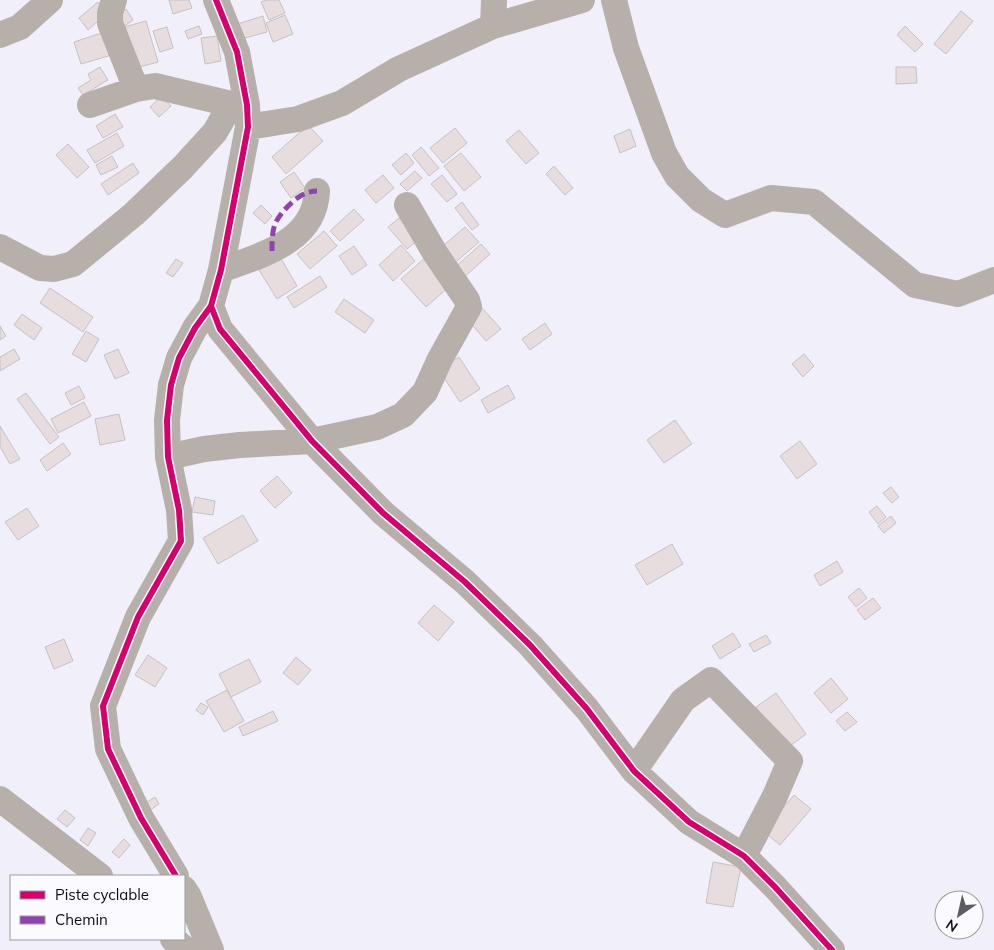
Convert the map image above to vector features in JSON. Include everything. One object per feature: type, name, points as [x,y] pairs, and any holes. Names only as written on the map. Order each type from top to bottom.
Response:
[{"type":"street","points":[[0,36],[20,27],[50,0]]},
{"type":"street","points":[[114,0],[110,13],[110,23],[136,89]]},
{"type":"street","points":[[175,875],[141,818],[108,749],[103,706],[138,617],[181,542],[179,510],[168,457],[167,420],[171,385],[179,358],[195,328],[211,306],[221,270],[241,157],[242,112],[237,52],[216,0]]},
{"type":"street","points":[[493,26],[494,0]]},
{"type":"street","points":[[90,105],[136,89],[155,86],[242,112],[298,119],[342,103],[399,69],[493,26],[582,0]]},
{"type":"street","points":[[614,0],[626,48],[664,153],[677,176],[701,200],[725,214],[771,198],[814,202],[915,284],[958,294],[994,280]]},
{"type":"street","points":[[0,247],[40,268],[54,269],[73,264],[134,214],[215,132],[242,112]]},
{"type":"street","points":[[221,270],[272,251],[287,242],[312,216],[317,204],[317,191]]},
{"type":"street","points":[[168,457],[204,449],[240,445],[312,441],[377,427],[403,415],[425,392],[440,359],[469,308],[467,300],[435,253],[407,205]]},
{"type":"street","points":[[211,306],[220,329],[312,441],[383,513],[465,582],[530,644],[587,708],[634,771],[689,822],[744,856],[832,950]]},
{"type":"street","points":[[634,771],[683,700],[711,680],[790,761],[776,796],[744,856]]},
{"type":"street","points":[[0,800],[99,875]]},
{"type":"street","points":[[185,891],[211,950]]},
{"type":"street","points":[[174,940],[186,950]]},
{"type":"building","points":[[169,0],[189,0],[192,8],[173,14]]},
{"type":"building","points":[[279,0],[285,13],[269,20],[261,2]]},
{"type":"building","points":[[98,2],[107,13],[88,30],[79,18]]},
{"type":"building","points":[[126,9],[133,20],[120,29],[113,18]]},
{"type":"building","points":[[961,11],[973,21],[946,54],[934,44]]},
{"type":"building","points":[[285,15],[293,34],[273,42],[266,23]]},
{"type":"building","points":[[263,16],[267,32],[241,39],[237,24]]},
{"type":"building","points":[[146,21],[158,62],[136,68],[124,27]]},
{"type":"building","points":[[199,26],[202,34],[188,39],[185,31]]},
{"type":"building","points":[[905,26],[923,44],[915,52],[897,35]]},
{"type":"building","points":[[167,27],[173,48],[160,52],[153,31]]},
{"type":"building","points":[[108,31],[115,54],[81,64],[74,42]]},
{"type":"building","points":[[217,36],[221,61],[205,64],[201,38]]},
{"type":"building","points":[[100,67],[108,80],[83,95],[78,88],[91,80],[88,74]]},
{"type":"building","points":[[896,67],[916,67],[917,83],[896,84]]},
{"type":"building","points":[[162,96],[171,106],[159,117],[150,107]]},
{"type":"building","points":[[115,114],[123,127],[103,138],[96,126]]},
{"type":"building","points":[[308,125],[323,141],[286,174],[272,157]]},
{"type":"building","points":[[455,128],[467,143],[443,163],[430,148]]},
{"type":"building","points":[[630,129],[636,146],[620,153],[614,136]]},
{"type":"building","points":[[519,130],[539,153],[526,164],[506,141]]},
{"type":"building","points":[[117,133],[124,146],[95,163],[87,150]]},
{"type":"building","points":[[68,144],[89,167],[77,178],[56,155]]},
{"type":"building","points":[[421,147],[439,168],[429,176],[412,155]]},
{"type":"building","points":[[406,153],[414,163],[401,175],[392,165]]},
{"type":"building","points":[[461,153],[481,177],[464,191],[444,166]]},
{"type":"building","points":[[112,156],[118,167],[101,175],[96,165]]},
{"type":"building","points":[[133,163],[139,173],[108,195],[101,184]]},
{"type":"building","points":[[554,166],[573,188],[565,195],[546,174]]},
{"type":"building","points":[[415,171],[422,178],[407,191],[400,184]]},
{"type":"building","points":[[294,172],[305,188],[291,198],[280,182]]},
{"type":"building","points":[[383,175],[394,188],[376,203],[365,190]]},
{"type":"building","points":[[442,175],[457,194],[447,202],[431,184]]},
{"type":"building","points":[[462,202],[479,225],[472,230],[455,208]]},
{"type":"building","points":[[261,205],[272,216],[265,224],[253,213]]},
{"type":"building","points":[[354,209],[364,220],[340,241],[330,231]]},
{"type":"building","points":[[399,218],[418,240],[407,249],[388,227]]},
{"type":"building","points":[[465,227],[479,242],[450,267],[436,252]]},
{"type":"building","points":[[324,231],[337,246],[310,269],[297,254]]},
{"type":"building","points":[[481,244],[490,254],[461,280],[452,270]]},
{"type":"building","points":[[401,245],[415,261],[393,281],[379,265]]},
{"type":"building","points":[[354,246],[367,265],[352,275],[339,256]]},
{"type":"building","points":[[280,257],[297,286],[277,299],[259,270]]},
{"type":"building","points":[[426,257],[451,285],[426,307],[401,279]]},
{"type":"building","points":[[176,259],[183,263],[173,277],[166,273]]},
{"type":"building","points":[[320,276],[327,287],[294,308],[287,297]]},
{"type":"building","points":[[50,288],[93,317],[83,332],[40,303]]},
{"type":"building","points":[[344,299],[374,320],[365,333],[335,312]]},
{"type":"building","points":[[482,308],[501,329],[486,341],[468,320]]},
{"type":"building","points":[[22,314],[42,328],[34,340],[14,325]]},
{"type":"building","points":[[545,323],[552,334],[530,350],[522,339]]},
{"type":"building","points":[[0,326],[6,336],[0,340]]},
{"type":"building","points":[[86,331],[99,339],[86,362],[72,354]]},
{"type":"building","points":[[14,349],[20,359],[0,371],[0,357]]},
{"type":"building","points":[[118,349],[129,373],[115,379],[104,355]]},
{"type":"building","points":[[804,354],[814,366],[803,377],[792,364]]},
{"type":"building","points":[[459,357],[480,389],[460,402],[439,370]]},
{"type":"building","points":[[508,385],[515,398],[488,413],[481,400]]},
{"type":"building","points":[[79,386],[85,398],[71,405],[65,393]]},
{"type":"building","points":[[26,393],[59,437],[50,444],[17,399]]},
{"type":"building","points":[[84,402],[91,416],[58,433],[51,419]]},
{"type":"building","points":[[119,414],[125,440],[100,445],[95,419]]},
{"type":"building","points":[[675,420],[692,444],[664,463],[647,440]]},
{"type":"building","points":[[0,426],[20,459],[10,464],[0,447]]},
{"type":"building","points":[[800,441],[817,464],[797,479],[780,456]]},
{"type":"building","points":[[63,443],[71,454],[47,471],[40,460]]},
{"type":"building","points":[[277,476],[292,493],[275,508],[260,491]]},
{"type":"building","points":[[891,487],[899,497],[892,503],[883,493]]},
{"type":"building","points":[[195,497],[215,501],[213,515],[192,512]]},
{"type":"building","points":[[877,506],[886,517],[878,524],[869,512]]},
{"type":"building","points":[[27,508],[39,526],[18,540],[5,522]]},
{"type":"building","points":[[243,515],[258,541],[218,564],[203,538]]},
{"type":"building","points":[[891,516],[896,523],[884,533],[878,526]]},
{"type":"building","points":[[672,544],[683,564],[647,585],[635,565]]},
{"type":"building","points":[[837,561],[843,572],[820,586],[814,575]]},
{"type":"building","points":[[859,588],[867,598],[856,607],[848,597]]},
{"type":"building","points":[[873,598],[881,608],[865,620],[857,610]]},
{"type":"building","points":[[434,605],[454,622],[438,641],[418,623]]},
{"type":"building","points":[[733,633],[741,646],[720,659],[712,646]]},
{"type":"building","points":[[766,635],[771,643],[754,652],[749,644]]},
{"type":"building","points":[[64,639],[73,661],[54,669],[45,647]]},
{"type":"building","points":[[148,655],[167,668],[155,687],[135,675]]},
{"type":"building","points":[[296,657],[311,670],[298,685],[283,673]]},
{"type":"building","points":[[249,659],[261,682],[231,697],[219,674]]},
{"type":"building","points":[[831,678],[848,699],[831,713],[814,693]]},
{"type":"building","points":[[227,690],[244,721],[224,732],[206,701]]},
{"type":"building","points":[[776,693],[806,734],[786,749],[756,707]]},
{"type":"building","points":[[201,703],[208,707],[203,715],[196,710]]},
{"type":"building","points":[[273,711],[278,721],[243,736],[239,727]]},
{"type":"building","points":[[847,712],[857,722],[845,731],[836,721]]},
{"type":"building","points":[[794,795],[811,809],[780,845],[763,831]]},
{"type":"building","points":[[155,797],[159,804],[146,813],[141,806]]},
{"type":"building","points":[[65,810],[75,818],[67,827],[57,819]]},
{"type":"building","points":[[88,828],[96,833],[88,846],[80,840]]},
{"type":"building","points":[[124,839],[130,845],[119,858],[112,852]]},
{"type":"building","points":[[713,862],[741,867],[733,907],[706,903]]},
{"type":"marked path","points":[[272,251],[274,227],[280,215],[301,195],[317,191]]},
{"type":"cycle path","points":[[216,0],[237,52],[247,105],[248,127],[221,270],[211,306],[220,329],[312,441],[383,513],[465,582],[530,645],[587,709],[634,771],[689,822],[744,856],[832,950]]},
{"type":"cycle path","points":[[175,875],[141,818],[108,749],[103,706],[138,617],[181,541],[179,510],[168,457],[167,420],[171,385],[179,358],[195,328],[211,306]]}]
